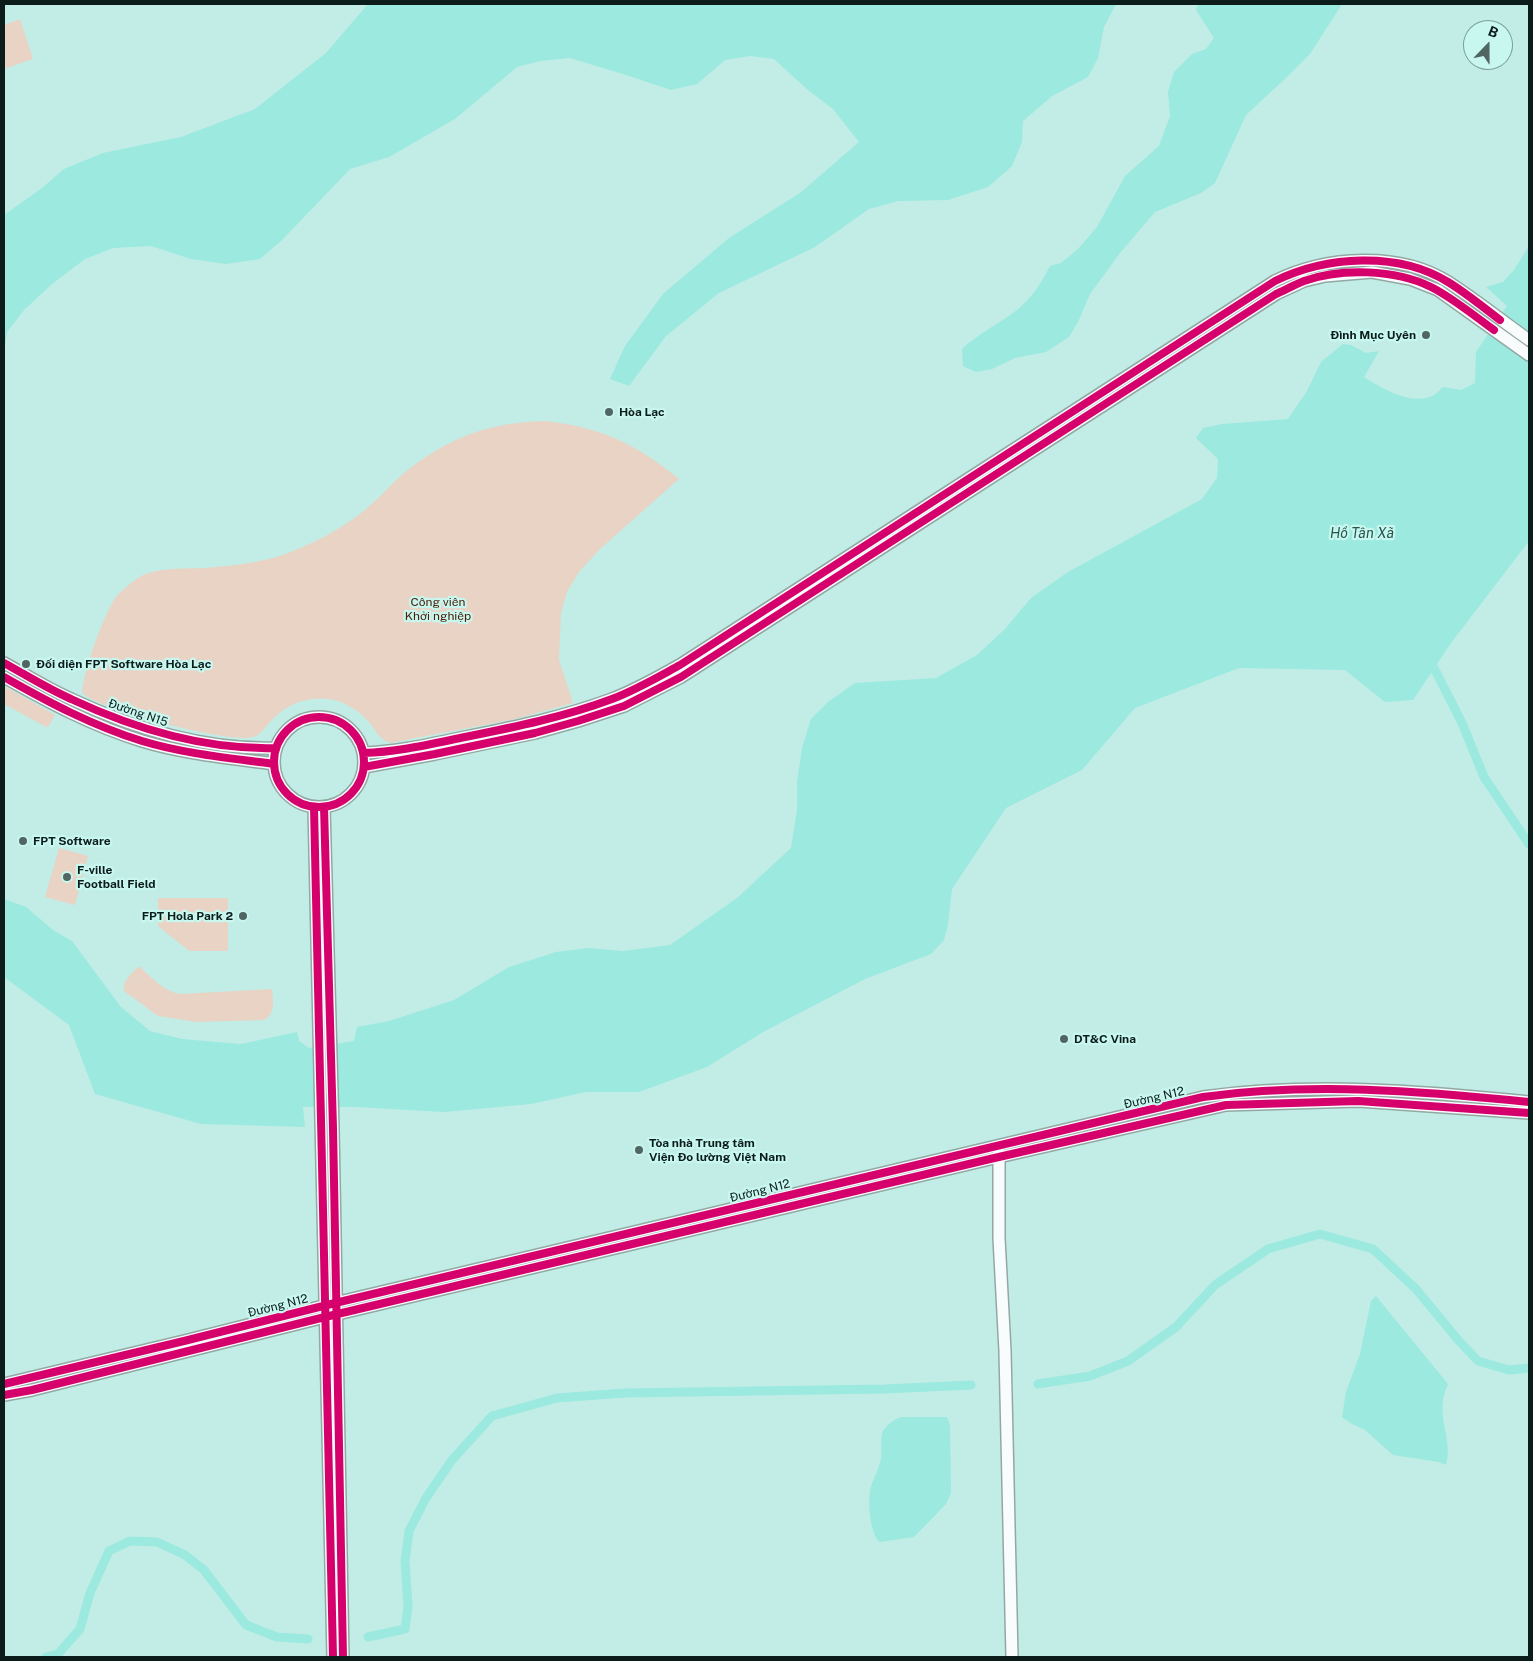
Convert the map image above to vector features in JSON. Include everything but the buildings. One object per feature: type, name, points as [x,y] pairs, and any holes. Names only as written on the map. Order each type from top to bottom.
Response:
[{"type":"street","points":[[363,753],[398,751],[532,724],[613,699],[646,684],[718,646],[1276,294],[1304,281],[1325,276],[1372,272],[1411,273],[1497,325],[1529,340]]},
{"type":"street","points":[[1497,325],[1529,355]]},
{"type":"street","points":[[364,767],[526,735],[624,706],[681,677],[718,646]]},
{"type":"street","name":"Đường N15","points":[[4,663],[69,698],[127,723],[168,736],[256,749],[276,748]]},
{"type":"street","name":"Đường N15","points":[[4,677],[61,709],[109,730],[142,741],[187,752],[274,764]]},
{"type":"street","points":[[319,717],[334,720],[348,728],[358,740],[363,753],[364,767],[360,780],[352,792],[341,801],[319,807],[300,803],[288,795],[280,784],[274,764],[276,748],[280,739],[290,727],[304,720],[319,717]]},
{"type":"street","points":[[319,807],[324,1040],[320,1115],[330,1310],[343,1657]]},
{"type":"street","points":[[324,1040],[332,1115],[330,1310],[333,1657]]},
{"type":"street","name":"Đường N12","points":[[4,1384],[330,1310],[999,1152],[1203,1098],[1280,1090],[1432,1092],[1529,1102]]},
{"type":"street","name":"Đường N12","points":[[999,1152],[1226,1105],[1358,1101],[1529,1113]]},
{"type":"street","points":[[999,1152],[999,1238],[1005,1351],[1012,1657]]},
{"type":"street","name":"Đường N12","points":[[4,1395],[32,1390],[330,1310]]},
{"type":"shaded area","points":[[4,4],[1529,4],[1529,1657],[4,1657]]},
{"type":"green space","points":[[20,19],[33,59],[4,69],[4,25]]},
{"type":"green space","name":"Công viên Khởi nghiệp","points":[[546,421],[584,428],[617,439],[648,456],[679,479],[600,549],[579,572],[567,592],[561,613],[559,660],[573,703],[515,719],[390,743],[380,737],[360,713],[333,700],[310,699],[296,703],[276,716],[258,735],[240,738],[194,731],[166,724],[114,708],[82,693],[90,658],[111,605],[116,597],[136,579],[151,572],[257,562],[288,553],[322,538],[344,525],[373,503],[404,473],[441,448],[473,433],[490,428],[508,424]]},
{"type":"green space","points":[[4,686],[55,715],[49,726],[46,727],[4,704]]},
{"type":"green space","name":"F-ville Football Field","points":[[59,848],[88,856],[75,905],[45,897]]},
{"type":"green space","points":[[158,898],[228,898],[228,951],[189,951],[158,926]]},
{"type":"green space","points":[[139,966],[163,987],[180,994],[272,989],[272,1010],[264,1020],[196,1022],[158,1016],[124,991],[126,981]]},
{"type":"water","points":[[368,4],[1116,4],[1104,27],[1098,58],[1088,77],[1052,96],[1023,121],[1022,142],[1012,166],[988,187],[948,200],[898,201],[869,209],[815,247],[719,293],[666,336],[629,386],[610,379],[625,346],[663,294],[729,238],[800,193],[859,142],[833,109],[808,90],[774,59],[750,56],[725,60],[697,84],[671,90],[570,58],[540,61],[517,67],[455,119],[389,157],[350,169],[283,239],[260,259],[226,264],[191,259],[151,246],[113,248],[85,259],[52,284],[24,310],[7,332],[4,354],[4,215],[42,188],[64,169],[103,153],[181,137],[255,109],[326,53]]},
{"type":"water","points":[[1198,4],[1342,4],[1310,54],[1246,115],[1215,183],[1201,193],[1155,212],[1120,253],[1090,294],[1078,322],[1069,337],[1046,352],[1015,358],[992,369],[976,372],[963,366],[962,349],[1022,306],[1036,290],[1050,266],[1061,263],[1078,249],[1097,227],[1125,176],[1159,146],[1170,116],[1168,92],[1174,72],[1192,54],[1206,49],[1214,38],[1196,10]]},
{"type":"water","name":"Hồ Tân Xã","points":[[1529,246],[1529,541],[1451,643],[1413,700],[1385,702],[1345,670],[1239,668],[1135,708],[1082,770],[1006,808],[952,889],[948,925],[944,940],[931,954],[865,979],[763,1032],[707,1067],[639,1092],[586,1092],[531,1104],[444,1112],[356,1107],[303,1107],[305,1127],[201,1124],[95,1094],[69,1025],[4,977],[4,899],[26,907],[53,930],[72,941],[121,1007],[150,1031],[182,1039],[241,1044],[297,1032],[299,1041],[309,1048],[354,1041],[357,1027],[389,1021],[454,1000],[509,967],[556,952],[589,948],[623,951],[670,945],[737,898],[791,848],[797,810],[797,782],[802,748],[811,719],[828,702],[855,683],[936,678],[977,655],[1005,629],[1031,598],[1068,572],[1202,499],[1217,478],[1218,459],[1196,438],[1203,428],[1222,424],[1288,419],[1307,391],[1321,362],[1343,344],[1351,345],[1366,353],[1379,351],[1364,377],[1398,395],[1417,399],[1426,398],[1434,395],[1443,387],[1461,390],[1475,383],[1476,352],[1507,306],[1486,287],[1503,282],[1514,270]]},
{"type":"water","points":[[1376,1296],[1448,1384],[1442,1406],[1448,1445],[1446,1465],[1439,1462],[1393,1455],[1365,1430],[1342,1417],[1346,1392],[1360,1354],[1371,1301]]},
{"type":"water","points":[[901,1417],[947,1417],[950,1426],[951,1493],[946,1504],[914,1537],[880,1542],[874,1533],[869,1508],[871,1487],[881,1458],[881,1437],[883,1431],[891,1422]]},
{"type":"waterway","points":[[1434,668],[1462,723],[1484,777],[1529,844]]},
{"type":"waterway","points":[[1038,1384],[1090,1376],[1128,1361],[1176,1327],[1215,1285],[1268,1249],[1320,1234],[1373,1249],[1416,1289],[1478,1361],[1509,1370],[1529,1368]]},
{"type":"waterway","points":[[368,1637],[405,1629],[408,1606],[405,1561],[409,1531],[426,1498],[452,1460],[492,1416],[557,1398],[625,1393],[885,1389],[971,1385]]},
{"type":"waterway","points":[[46,1657],[58,1654],[80,1629],[90,1593],[109,1551],[130,1541],[157,1542],[185,1555],[204,1570],[246,1625],[277,1637],[308,1639]]},
{"type":"cycle path","points":[[363,753],[414,747],[539,721],[594,705],[647,683],[680,665],[1275,281],[1295,273],[1317,266],[1362,260],[1385,261],[1407,265],[1428,272],[1448,282],[1500,320]]},
{"type":"cycle path","points":[[364,767],[535,733],[578,721],[624,706],[681,677],[1276,294],[1304,281],[1351,272],[1384,274],[1417,281],[1455,301],[1494,330]]},
{"type":"cycle path","points":[[4,663],[62,695],[120,720],[145,728],[171,736],[223,745],[249,748],[276,748]]},
{"type":"cycle path","points":[[4,677],[71,713],[142,741],[224,758],[274,764]]},
{"type":"cycle path","points":[[319,717],[336,721],[351,730],[360,745],[364,762],[360,779],[351,794],[336,803],[319,807],[302,803],[287,794],[278,779],[274,762],[278,745],[287,730],[302,721],[319,717]]},
{"type":"cycle path","points":[[314,807],[333,1657]]},
{"type":"cycle path","points":[[324,807],[333,1128],[343,1657]]},
{"type":"cycle path","points":[[4,1384],[335,1303],[1203,1097],[1244,1092],[1325,1089],[1448,1094],[1529,1102]]},
{"type":"cycle path","points":[[4,1395],[32,1390],[325,1317],[990,1159],[1226,1105],[1358,1101],[1529,1113]]},
{"type":"place","name":"Đình Mục Uyên","points":[[1426,335]]},
{"type":"place","name":"Hòa Lạc","points":[[609,412]]},
{"type":"place","name":"Đối diện FPT Software Hòa Lạc","points":[[26,664]]},
{"type":"place","name":"FPT Software","points":[[23,841]]},
{"type":"place","name":"F-ville Football Field","points":[[67,877]]},
{"type":"place","name":"FPT Hola Park 2","points":[[243,916]]},
{"type":"place","name":"DT&C Vina","points":[[1064,1039]]},
{"type":"place","name":"Tòa nhà Trung tâm Viện Đo lường Việt Nam","points":[[639,1150]]}]
